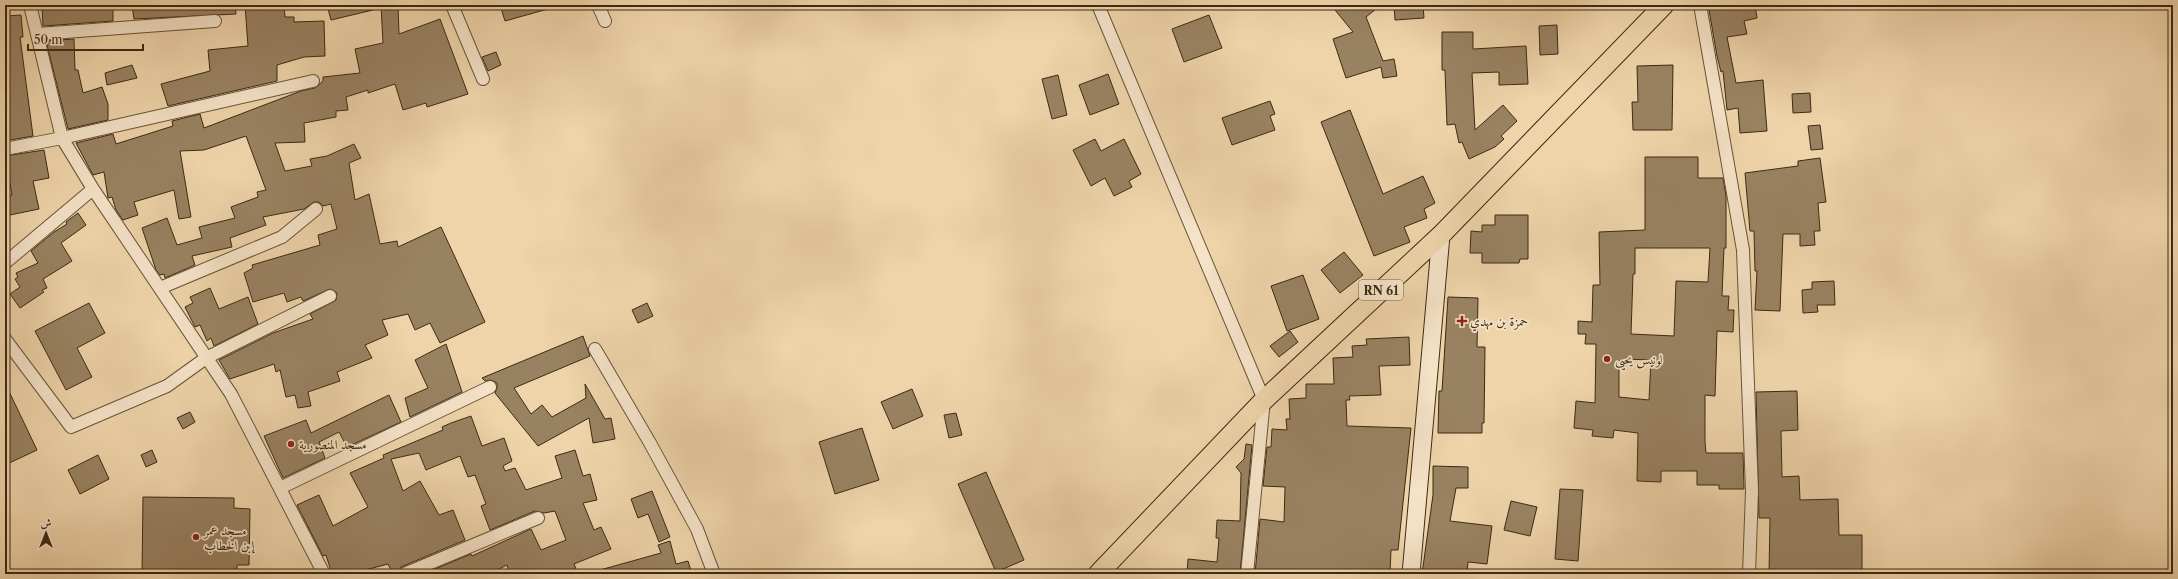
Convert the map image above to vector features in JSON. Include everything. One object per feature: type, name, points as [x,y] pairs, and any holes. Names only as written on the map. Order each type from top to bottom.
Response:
[{"type":"main road","name":"RN 61","points":[[1098,574],[1264,400],[1441,235],[1664,5]]},
{"type":"street","points":[[30,5],[62,138],[93,189],[231,394],[324,574]]},
{"type":"street","points":[[452,5],[483,79]]},
{"type":"street","points":[[598,5],[605,21]]},
{"type":"street","points":[[1098,5],[1264,400],[1247,574]]},
{"type":"street","points":[[1700,5],[1743,250],[1752,491],[1748,574]]},
{"type":"street","points":[[38,34],[215,21]]},
{"type":"street","points":[[5,149],[62,138],[313,81]]},
{"type":"street","points":[[5,262],[93,189]]},
{"type":"street","points":[[160,288],[282,237],[316,209]]},
{"type":"street","points":[[1411,574],[1441,235]]},
{"type":"street","points":[[5,339],[71,427],[167,386],[206,358],[330,296]]},
{"type":"street","points":[[595,349],[650,443],[693,522],[714,574]]},
{"type":"street","points":[[280,488],[490,387]]},
{"type":"street","points":[[404,574],[538,518]]},
{"type":"building","points":[[42,5],[113,5],[113,21],[43,26]]},
{"type":"building","points":[[132,5],[235,5],[236,14],[134,19]]},
{"type":"building","points":[[245,5],[284,5],[285,17],[294,17],[294,22],[324,21],[325,56],[304,57],[277,65],[277,81],[168,106],[161,84],[210,71],[208,50],[248,46]]},
{"type":"building","points":[[327,5],[372,5],[373,10],[331,20]]},
{"type":"building","points":[[381,5],[398,5],[399,34],[440,19],[468,94],[427,107],[426,103],[403,110],[395,84],[368,93],[368,90],[346,97],[348,110],[336,111],[336,117],[304,123],[305,142],[275,143],[285,171],[312,166],[310,159],[327,156],[354,144],[361,158],[349,163],[355,200],[369,194],[380,244],[397,241],[398,247],[441,227],[485,322],[440,343],[430,323],[415,330],[408,314],[382,320],[388,335],[365,345],[372,358],[337,372],[340,381],[308,392],[311,406],[298,408],[295,395],[286,397],[280,370],[276,372],[274,364],[230,379],[219,360],[273,333],[313,319],[310,314],[336,300],[337,293],[330,289],[303,301],[301,297],[287,302],[284,293],[253,302],[244,273],[253,268],[252,265],[320,245],[318,235],[337,229],[331,204],[323,206],[319,202],[314,202],[304,209],[263,217],[266,225],[230,238],[232,247],[192,256],[195,265],[165,278],[164,274],[160,275],[156,270],[142,228],[167,218],[177,245],[202,238],[199,227],[235,218],[231,207],[258,197],[257,192],[266,190],[246,136],[204,150],[180,151],[191,217],[179,219],[174,190],[134,202],[138,215],[123,220],[116,210],[112,197],[108,198],[104,172],[93,175],[76,143],[113,134],[116,144],[173,126],[172,121],[200,114],[204,128],[301,91],[315,88],[323,81],[323,77],[360,73],[355,49],[383,43]]},
{"type":"building","points":[[500,5],[547,5],[548,9],[505,21]]},
{"type":"building","points":[[1331,5],[1381,5],[1366,17],[1383,61],[1394,59],[1397,76],[1383,78],[1381,67],[1346,78],[1333,39],[1353,32]]},
{"type":"building","points":[[1394,5],[1423,5],[1424,18],[1395,20]]},
{"type":"building","points":[[1714,5],[1755,5],[1757,18],[1744,21],[1747,34],[1727,37],[1736,83],[1763,80],[1767,131],[1740,133],[1738,108],[1727,110],[1723,71],[1721,72],[1717,56],[1709,10]]},
{"type":"building","points":[[21,15],[23,37],[20,37],[33,136],[5,141],[5,27],[8,27],[7,16]]},
{"type":"building","points":[[1209,15],[1222,48],[1184,62],[1172,29]]},
{"type":"building","points":[[1557,25],[1558,54],[1540,55],[1539,26]]},
{"type":"building","points":[[1442,32],[1473,32],[1473,49],[1526,46],[1528,84],[1499,85],[1499,72],[1472,73],[1475,130],[1503,105],[1517,121],[1501,136],[1504,139],[1495,147],[1469,159],[1462,142],[1459,143],[1455,124],[1447,125],[1445,70],[1442,70]]},
{"type":"building","points":[[74,39],[75,70],[78,70],[83,93],[102,87],[108,104],[108,120],[68,129],[46,41]]},
{"type":"building","points":[[496,52],[501,65],[488,71],[482,57]]},
{"type":"building","points":[[132,65],[137,78],[107,85],[105,73]]},
{"type":"building","points":[[1673,65],[1672,130],[1633,130],[1632,102],[1638,102],[1637,66]]},
{"type":"building","points":[[1108,74],[1119,104],[1090,115],[1079,85]]},
{"type":"building","points":[[1058,75],[1067,115],[1052,119],[1042,79]]},
{"type":"building","points":[[1810,93],[1811,112],[1793,113],[1792,94]]},
{"type":"building","points":[[1270,101],[1275,114],[1270,116],[1275,130],[1232,145],[1222,118]]},
{"type":"building","points":[[1350,110],[1383,194],[1423,176],[1435,203],[1424,209],[1427,218],[1404,227],[1410,242],[1374,256],[1321,122]]},
{"type":"building","points":[[1820,125],[1823,149],[1811,150],[1808,126]]},
{"type":"building","points":[[1095,139],[1101,151],[1124,139],[1141,174],[1129,181],[1132,187],[1114,196],[1105,178],[1091,186],[1073,150]]},
{"type":"building","points":[[44,150],[49,178],[33,181],[39,209],[5,216],[5,196],[12,195],[5,156]]},
{"type":"building","points":[[1645,157],[1698,157],[1698,178],[1723,178],[1726,196],[1726,248],[1724,248],[1722,296],[1729,296],[1728,310],[1734,310],[1733,332],[1717,331],[1715,396],[1705,395],[1705,442],[1706,453],[1743,453],[1744,489],[1719,489],[1719,485],[1697,485],[1697,471],[1661,471],[1661,482],[1637,481],[1638,433],[1614,430],[1613,438],[1592,436],[1593,430],[1574,428],[1576,401],[1595,403],[1596,344],[1585,344],[1586,334],[1578,334],[1578,321],[1592,322],[1593,285],[1600,285],[1599,232],[1645,230]],"holes":[[[1635,248],[1710,248],[1708,282],[1676,281],[1674,336],[1631,334],[1633,274],[1635,274]],[[1625,359],[1651,360],[1649,400],[1619,397],[1619,367],[1625,368]]]},
{"type":"building","points":[[1820,158],[1826,202],[1818,203],[1820,231],[1814,231],[1815,245],[1800,246],[1800,234],[1783,234],[1780,311],[1755,310],[1757,271],[1755,271],[1754,231],[1750,231],[1745,173],[1798,166],[1798,161]]},
{"type":"building","points":[[78,213],[86,225],[61,243],[72,261],[43,279],[47,288],[42,290],[44,292],[20,308],[10,294],[20,287],[15,279],[18,277],[16,273],[38,263],[31,251],[54,232],[67,224],[66,222]]},
{"type":"building","points":[[1495,215],[1528,215],[1528,259],[1520,259],[1519,263],[1482,263],[1482,253],[1470,253],[1471,231],[1482,232],[1482,225],[1495,225]]},
{"type":"building","points":[[1344,252],[1363,275],[1340,293],[1321,270]]},
{"type":"building","points":[[1303,275],[1319,319],[1287,331],[1271,286]]},
{"type":"building","points":[[1834,281],[1835,305],[1817,305],[1818,312],[1803,313],[1802,290],[1812,289],[1812,282]]},
{"type":"building","points":[[210,288],[219,309],[248,297],[258,324],[214,346],[211,338],[207,341],[200,325],[195,327],[185,307],[193,303],[190,297]]},
{"type":"building","name":"حمزة بن مهدي","points":[[1448,297],[1478,298],[1477,347],[1485,347],[1484,423],[1482,423],[1482,433],[1438,433],[1439,391],[1442,391]]},
{"type":"building","points":[[89,303],[105,333],[77,348],[92,377],[66,390],[35,331]]},
{"type":"building","points":[[647,303],[653,316],[638,323],[632,310]]},
{"type":"building","points":[[1290,331],[1298,342],[1279,357],[1270,346]]},
{"type":"building","points":[[583,336],[590,356],[514,388],[531,414],[542,405],[552,417],[586,398],[585,384],[605,419],[611,418],[615,439],[593,443],[589,418],[538,446],[495,393],[497,383],[491,380],[485,381],[482,378]]},
{"type":"building","points":[[1409,337],[1410,365],[1379,366],[1381,395],[1349,396],[1350,400],[1346,400],[1347,426],[1411,428],[1398,550],[1391,550],[1390,572],[1375,571],[1375,574],[1338,571],[1338,574],[1255,574],[1260,519],[1284,522],[1285,487],[1263,486],[1267,447],[1271,447],[1272,429],[1287,430],[1286,419],[1290,419],[1289,399],[1306,398],[1306,384],[1334,384],[1333,358],[1353,357],[1352,346],[1367,345],[1366,339]]},
{"type":"building","points":[[446,344],[462,392],[410,417],[405,398],[428,388],[415,360]]},
{"type":"building","points":[[5,383],[37,450],[5,465]]},
{"type":"building","points":[[912,389],[923,416],[893,429],[881,402]]},
{"type":"building","points":[[1797,391],[1798,430],[1781,431],[1782,477],[1799,476],[1800,500],[1838,499],[1839,535],[1862,535],[1862,574],[1769,574],[1770,518],[1759,518],[1756,392]]},
{"type":"building","points":[[389,395],[401,422],[347,447],[339,432],[319,442],[325,458],[283,478],[264,436],[306,420],[311,433]]},
{"type":"building","points":[[190,412],[195,422],[183,429],[177,418]]},
{"type":"building","points":[[956,413],[962,435],[949,438],[944,415]]},
{"type":"building","points":[[471,416],[482,446],[504,438],[512,461],[503,466],[505,471],[515,468],[526,490],[562,478],[555,456],[575,450],[583,476],[590,474],[597,500],[583,503],[594,530],[601,527],[611,549],[574,564],[578,574],[510,574],[507,565],[489,574],[423,574],[471,554],[472,556],[531,529],[541,550],[566,540],[555,511],[544,513],[535,511],[490,530],[481,506],[486,504],[475,475],[468,477],[460,456],[426,470],[419,453],[391,459],[403,491],[420,481],[439,515],[453,510],[465,540],[401,567],[397,574],[393,574],[388,564],[350,574],[332,574],[326,555],[323,556],[297,505],[319,495],[333,526],[368,507],[350,473],[384,458],[383,455],[443,430],[442,427]]},
{"type":"building","points":[[862,428],[879,480],[835,494],[819,442]]},
{"type":"building","points":[[1246,444],[1252,445],[1240,574],[1187,574],[1188,559],[1217,562],[1219,538],[1216,538],[1217,520],[1240,521],[1241,473],[1236,467],[1244,459]]},
{"type":"building","points":[[152,450],[157,462],[146,467],[141,455]]},
{"type":"building","points":[[98,455],[109,479],[80,494],[68,470]]},
{"type":"building","points":[[1433,466],[1468,467],[1468,488],[1456,488],[1450,521],[1492,526],[1487,564],[1468,562],[1467,574],[1422,574],[1433,495]]},
{"type":"building","points":[[986,472],[1024,560],[996,572],[958,484]]},
{"type":"building","points":[[1560,489],[1583,490],[1578,561],[1555,559]]},
{"type":"building","points":[[652,491],[670,537],[659,542],[648,514],[638,518],[631,499]]},
{"type":"building","name":"مسجد عمر إبن الخطاب","points":[[143,497],[234,498],[234,508],[250,509],[249,565],[237,565],[237,574],[142,574]]},
{"type":"building","points":[[1511,501],[1537,507],[1530,536],[1504,530]]},
{"type":"building","points":[[670,541],[676,564],[688,561],[692,574],[600,574],[600,570],[661,553],[658,545]]},
{"type":"place","name":"حمزة بن مهدي","points":[[1462,321]]},
{"type":"place","name":"لونيس يحيى","points":[[1607,359]]},
{"type":"place","name":"مسجد المنصورية","points":[[291,444]]},
{"type":"place","name":"مسجد عمر إبن الخطاب","points":[[196,537]]}]
